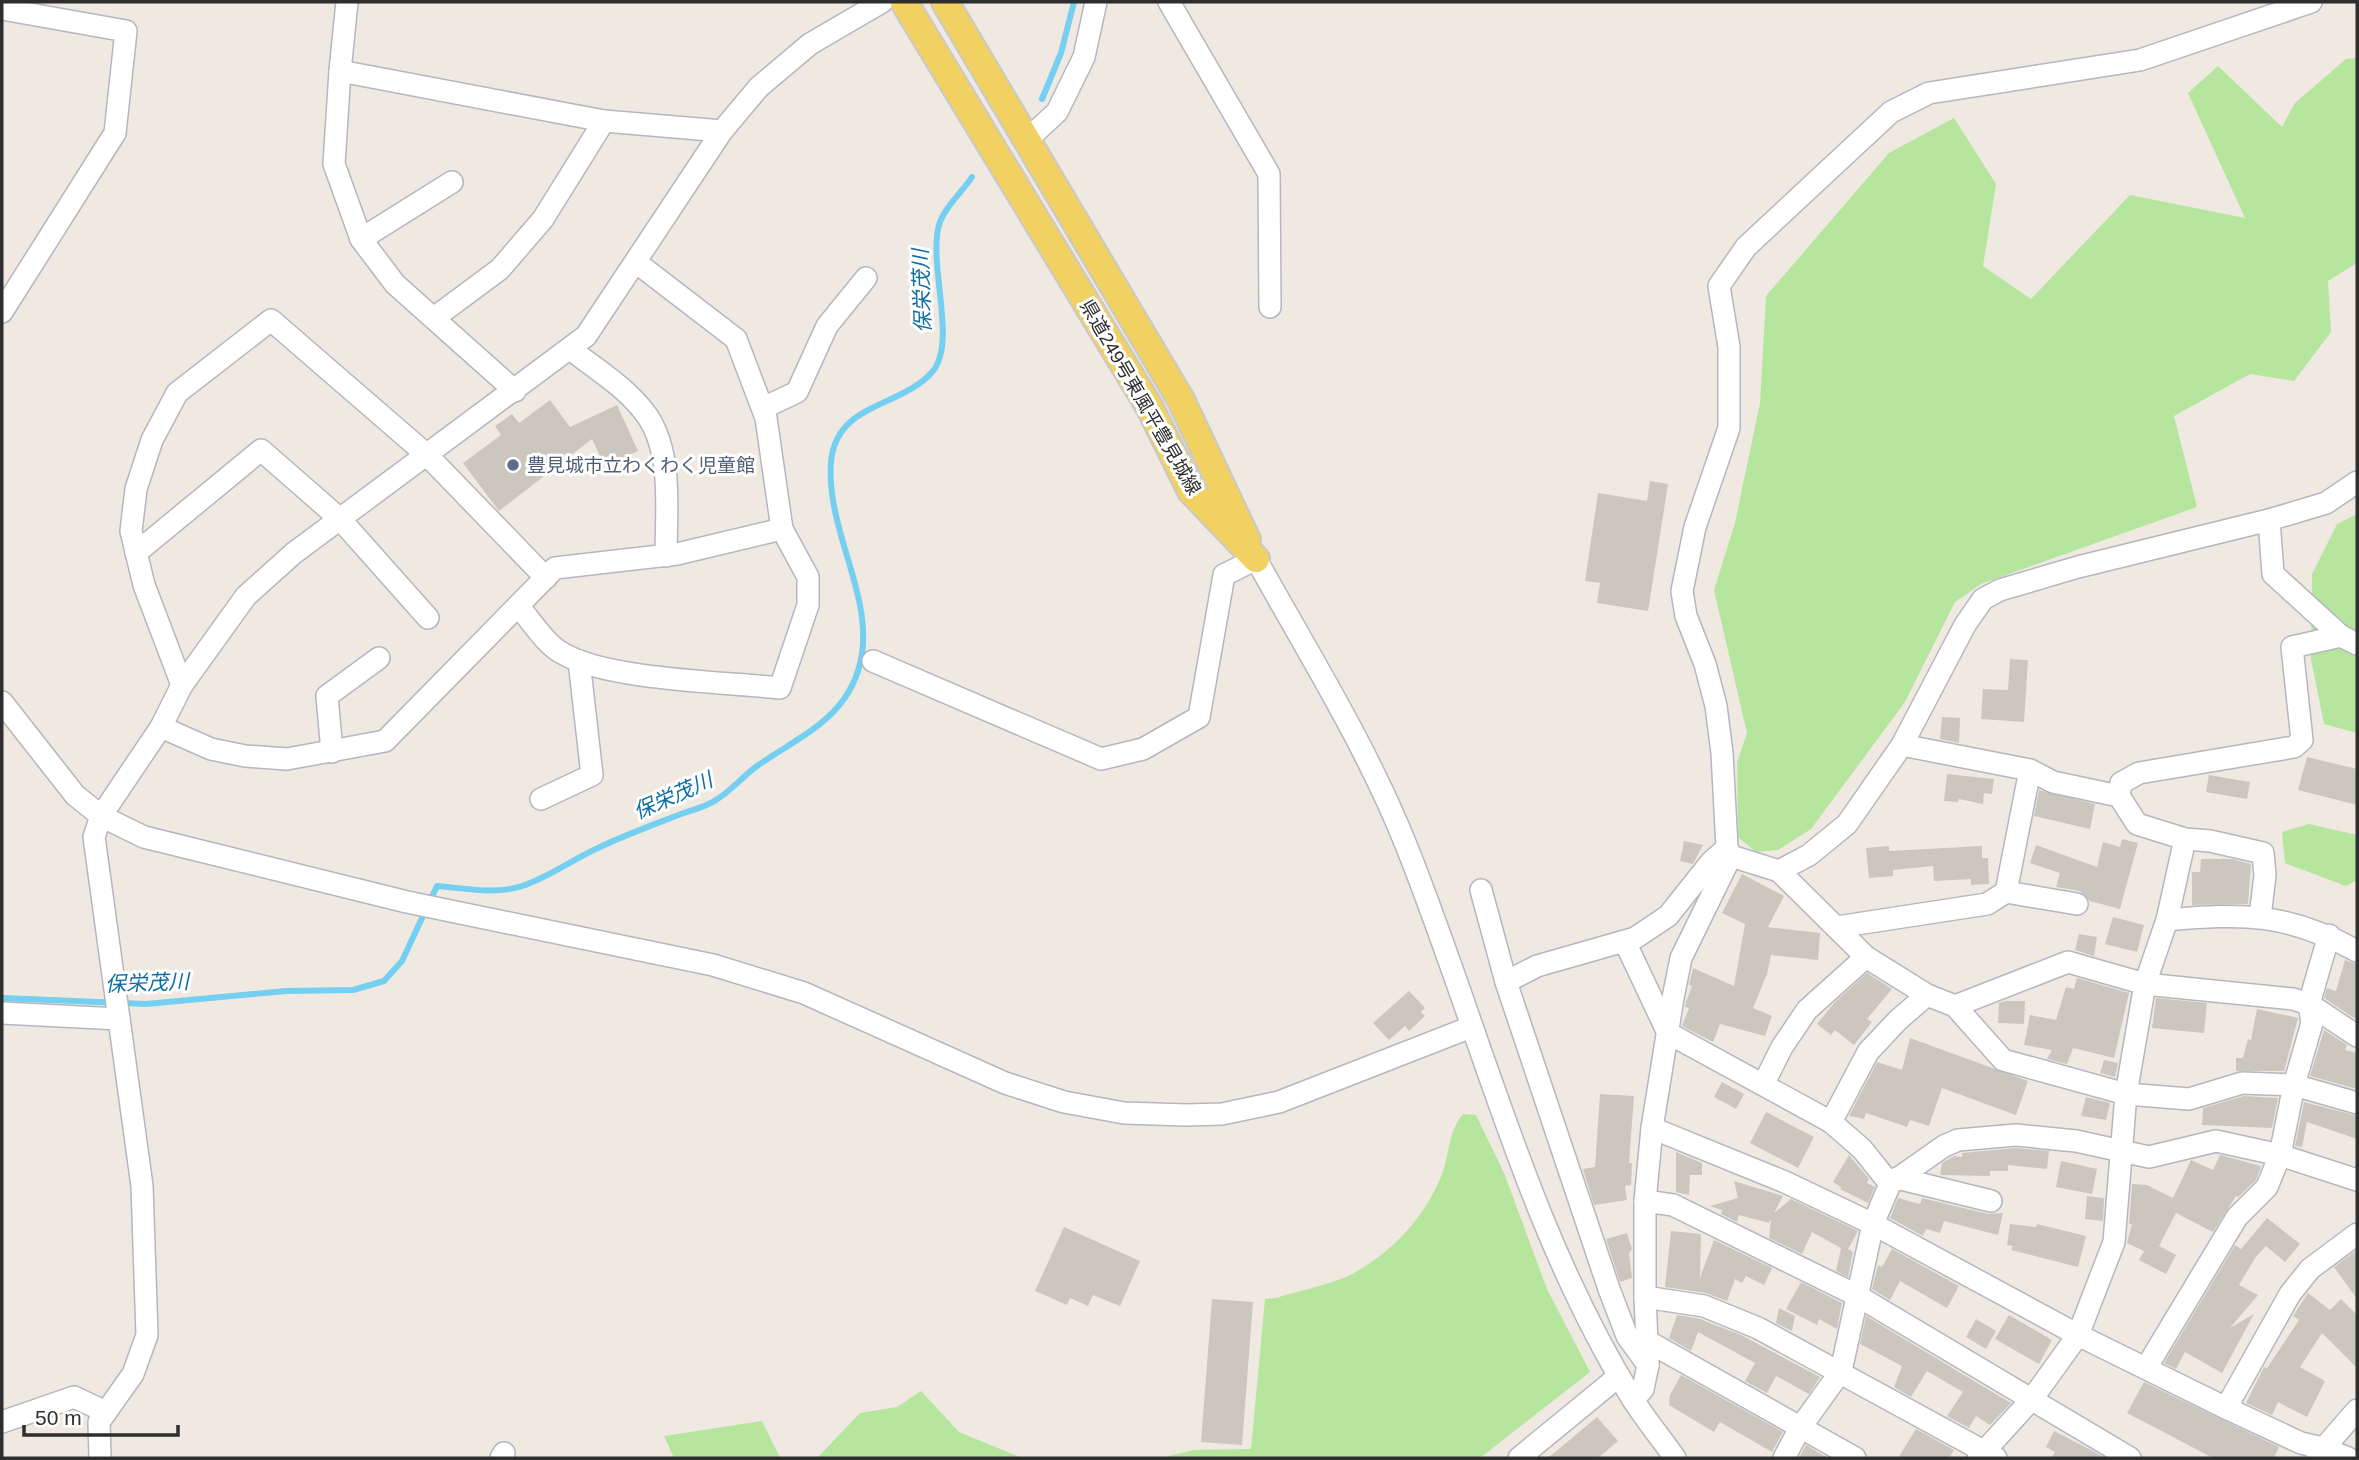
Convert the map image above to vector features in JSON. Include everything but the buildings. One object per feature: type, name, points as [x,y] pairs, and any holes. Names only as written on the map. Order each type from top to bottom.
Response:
[{"type":"main road","name":"県道249号東風平豊見城線","points":[[904,2],[1150,408],[1191,491],[1256,559]]},
{"type":"main road","name":"県道249号東風平豊見城線","points":[[945,2],[1029,138],[1181,400],[1256,559]]},
{"type":"street","points":[[347,2],[334,164],[361,239],[395,284],[515,391]]},
{"type":"street","points":[[100,1458],[99,1422],[133,1374],[146,1335],[142,1186],[94,837],[101,816],[161,727],[182,685],[246,596],[294,553],[586,336],[637,263],[722,131],[759,87],[783,64],[810,44],[882,2]]},
{"type":"street","points":[[1029,138],[1057,112],[1084,57],[1096,2]]},
{"type":"street","points":[[1168,2],[1269,174],[1270,307]]},
{"type":"street","points":[[1633,1400],[1643,1389],[1648,1365],[1644,1297],[1645,1201],[1651,1128],[1681,958],[1729,852],[1716,706],[1705,664],[1686,616],[1682,591],[1695,527],[1729,428],[1729,347],[1719,286],[1746,247],[1891,112],[1929,93],[1994,86],[2140,60],[2311,2]]},
{"type":"street","points":[[2,9],[126,31],[115,133],[2,312]]},
{"type":"street","points":[[340,71],[604,121],[722,131]]},
{"type":"street","points":[[433,318],[500,269],[534,229],[604,121]]},
{"type":"street","points":[[361,239],[452,182]]},
{"type":"street","points":[[518,606],[559,652],[579,661],[631,673],[780,688],[808,605],[808,577],[782,529],[762,408],[736,339],[637,263]]},
{"type":"street","points":[[762,408],[797,392],[827,326],[866,278]]},
{"type":"street","points":[[182,685],[144,585],[136,553],[131,531],[136,489],[152,440],[177,394],[271,320],[427,455],[546,578]]},
{"type":"street","points":[[570,349],[627,393],[649,418],[660,450],[666,480],[666,556]]},
{"type":"street","points":[[136,553],[261,450],[340,519],[428,618]]},
{"type":"street","points":[[1779,871],[1809,855],[1847,824],[1902,745],[1965,625],[1983,599],[2000,590],[2078,567],[2269,520],[2326,503],[2357,482]]},
{"type":"street","points":[[2269,520],[2273,574],[2349,640]]},
{"type":"street","points":[[161,727],[211,748],[244,756],[287,759],[385,741],[555,568],[666,556],[782,529]]},
{"type":"street","points":[[873,661],[1101,759],[1143,749],[1199,717],[1224,575],[1256,559],[1383,793],[1426,896],[1471,1027],[1563,1265],[1619,1376],[1675,1458]]},
{"type":"street","points":[[2260,917],[2265,875],[2263,853],[2210,841],[2185,839],[2137,824],[2119,796],[2121,783],[2139,773],[2294,747],[2302,740],[2292,647],[2349,640]]},
{"type":"street","points":[[332,752],[327,696],[379,658]]},
{"type":"street","points":[[541,799],[592,775],[579,661]]},
{"type":"street","points":[[2,702],[75,795],[101,816],[144,837],[407,902],[713,965],[804,993],[1005,1083],[1064,1102],[1124,1113],[1222,1114],[1279,1102],[1471,1027]]},
{"type":"street","points":[[1902,745],[2030,770],[2053,782],[2119,796]]},
{"type":"street","points":[[2006,892],[2030,770]]},
{"type":"street","points":[[1644,1297],[1704,1307],[1758,1328],[1841,1371],[1986,1456],[2032,1399],[2078,1335],[2114,1242],[2126,1094],[2145,984],[2167,920],[2185,839]]},
{"type":"street","points":[[1506,982],[1537,966],[1625,942],[1668,916],[1711,862],[1729,852],[1779,871],[1866,957],[1927,995],[1955,1006],[2003,1060],[2126,1094],[2189,1099],[2242,1083],[2294,1085],[2357,1103]]},
{"type":"street","points":[[1481,891],[1506,982],[1613,1301],[1627,1336],[1648,1365]]},
{"type":"street","points":[[1837,927],[1987,904],[2006,892],[2077,904]]},
{"type":"street","points":[[2167,920],[2228,915],[2288,921],[2329,935],[2357,951]]},
{"type":"street","points":[[2146,1368],[2237,1217],[2267,1187],[2280,1155],[2294,1085],[2312,1023],[2309,1004],[2329,935]]},
{"type":"street","points":[[1625,942],[1668,1033],[1764,1083],[1831,1122],[1894,1181],[1991,1201]]},
{"type":"street","points":[[1764,1083],[1782,1047],[1807,1010],[1866,957]]},
{"type":"street","points":[[1955,1006],[2068,962],[2145,984],[2293,999],[2309,1004],[2357,1036]]},
{"type":"street","points":[[1831,1122],[1868,1052],[1898,1020],[1927,995]]},
{"type":"street","points":[[2,1013],[119,1018]]},
{"type":"street","points":[[1651,1128],[1729,1157],[1872,1224],[2078,1335],[2319,1453],[2348,1458]]},
{"type":"street","points":[[1784,1458],[1800,1428],[1841,1371],[1872,1224],[1894,1181],[1944,1146],[1986,1136],[2016,1135],[2076,1141],[2150,1157],[2216,1141],[2280,1155],[2357,1180]]},
{"type":"street","points":[[1645,1201],[1673,1205],[1856,1295],[2130,1458]]},
{"type":"street","points":[[2226,1408],[2290,1294],[2310,1269],[2357,1234]]},
{"type":"street","points":[[1647,1341],[1854,1458]]},
{"type":"street","points":[[1519,1458],[1619,1376]]},
{"type":"street","points":[[2,1422],[75,1397],[106,1412]]},
{"type":"street","points":[[2319,1453],[2357,1410]]},
{"type":"green space","points":[[2357,58],[2357,263],[2328,281],[2331,332],[2294,381],[2250,374],[2174,416],[2197,507],[1981,584],[1955,602],[1905,702],[1811,829],[1778,850],[1756,852],[1738,837],[1737,762],[1747,733],[1714,590],[1735,523],[1760,403],[1766,296],[1889,153],[1954,118],[1996,184],[1983,266],[2031,299],[2130,195],[2245,218],[2188,93],[2218,66],[2282,127],[2295,103],[2346,59]]},
{"type":"green space","points":[[2357,514],[2357,733],[2324,724],[2311,659],[2312,574],[2337,524]]},
{"type":"green space","points":[[2309,824],[2357,835],[2357,880],[2346,886],[2285,863],[2282,832]]},
{"type":"green space","points":[[1463,1114],[1476,1115],[1504,1173],[1547,1289],[1590,1372],[1480,1458],[1160,1458],[1194,1450],[1251,1449],[1265,1299],[1345,1277],[1394,1244],[1415,1221],[1433,1194],[1443,1171],[1454,1129]]},
{"type":"green space","points":[[921,1391],[959,1432],[1022,1458],[817,1458],[860,1413],[897,1407]]},
{"type":"green space","points":[[762,1421],[780,1458],[674,1458],[664,1436]]},
{"type":"waterway","name":"保栄茂川","points":[[1042,99],[1061,53],[1074,2]]},
{"type":"waterway","name":"保栄茂川","points":[[2,998],[146,1004],[286,991],[353,990],[384,981],[402,961],[437,886],[491,890],[512,889],[532,883],[608,843],[712,802],[757,766],[822,722],[848,694],[862,654],[860,607],[831,487],[831,462],[836,442],[845,428],[857,417],[920,383],[933,371],[940,358],[943,322],[937,260],[939,225],[949,206],[972,177]]},
{"type":"place","name":"豊見城市立わくわく児童館","points":[[513,465]]}]
